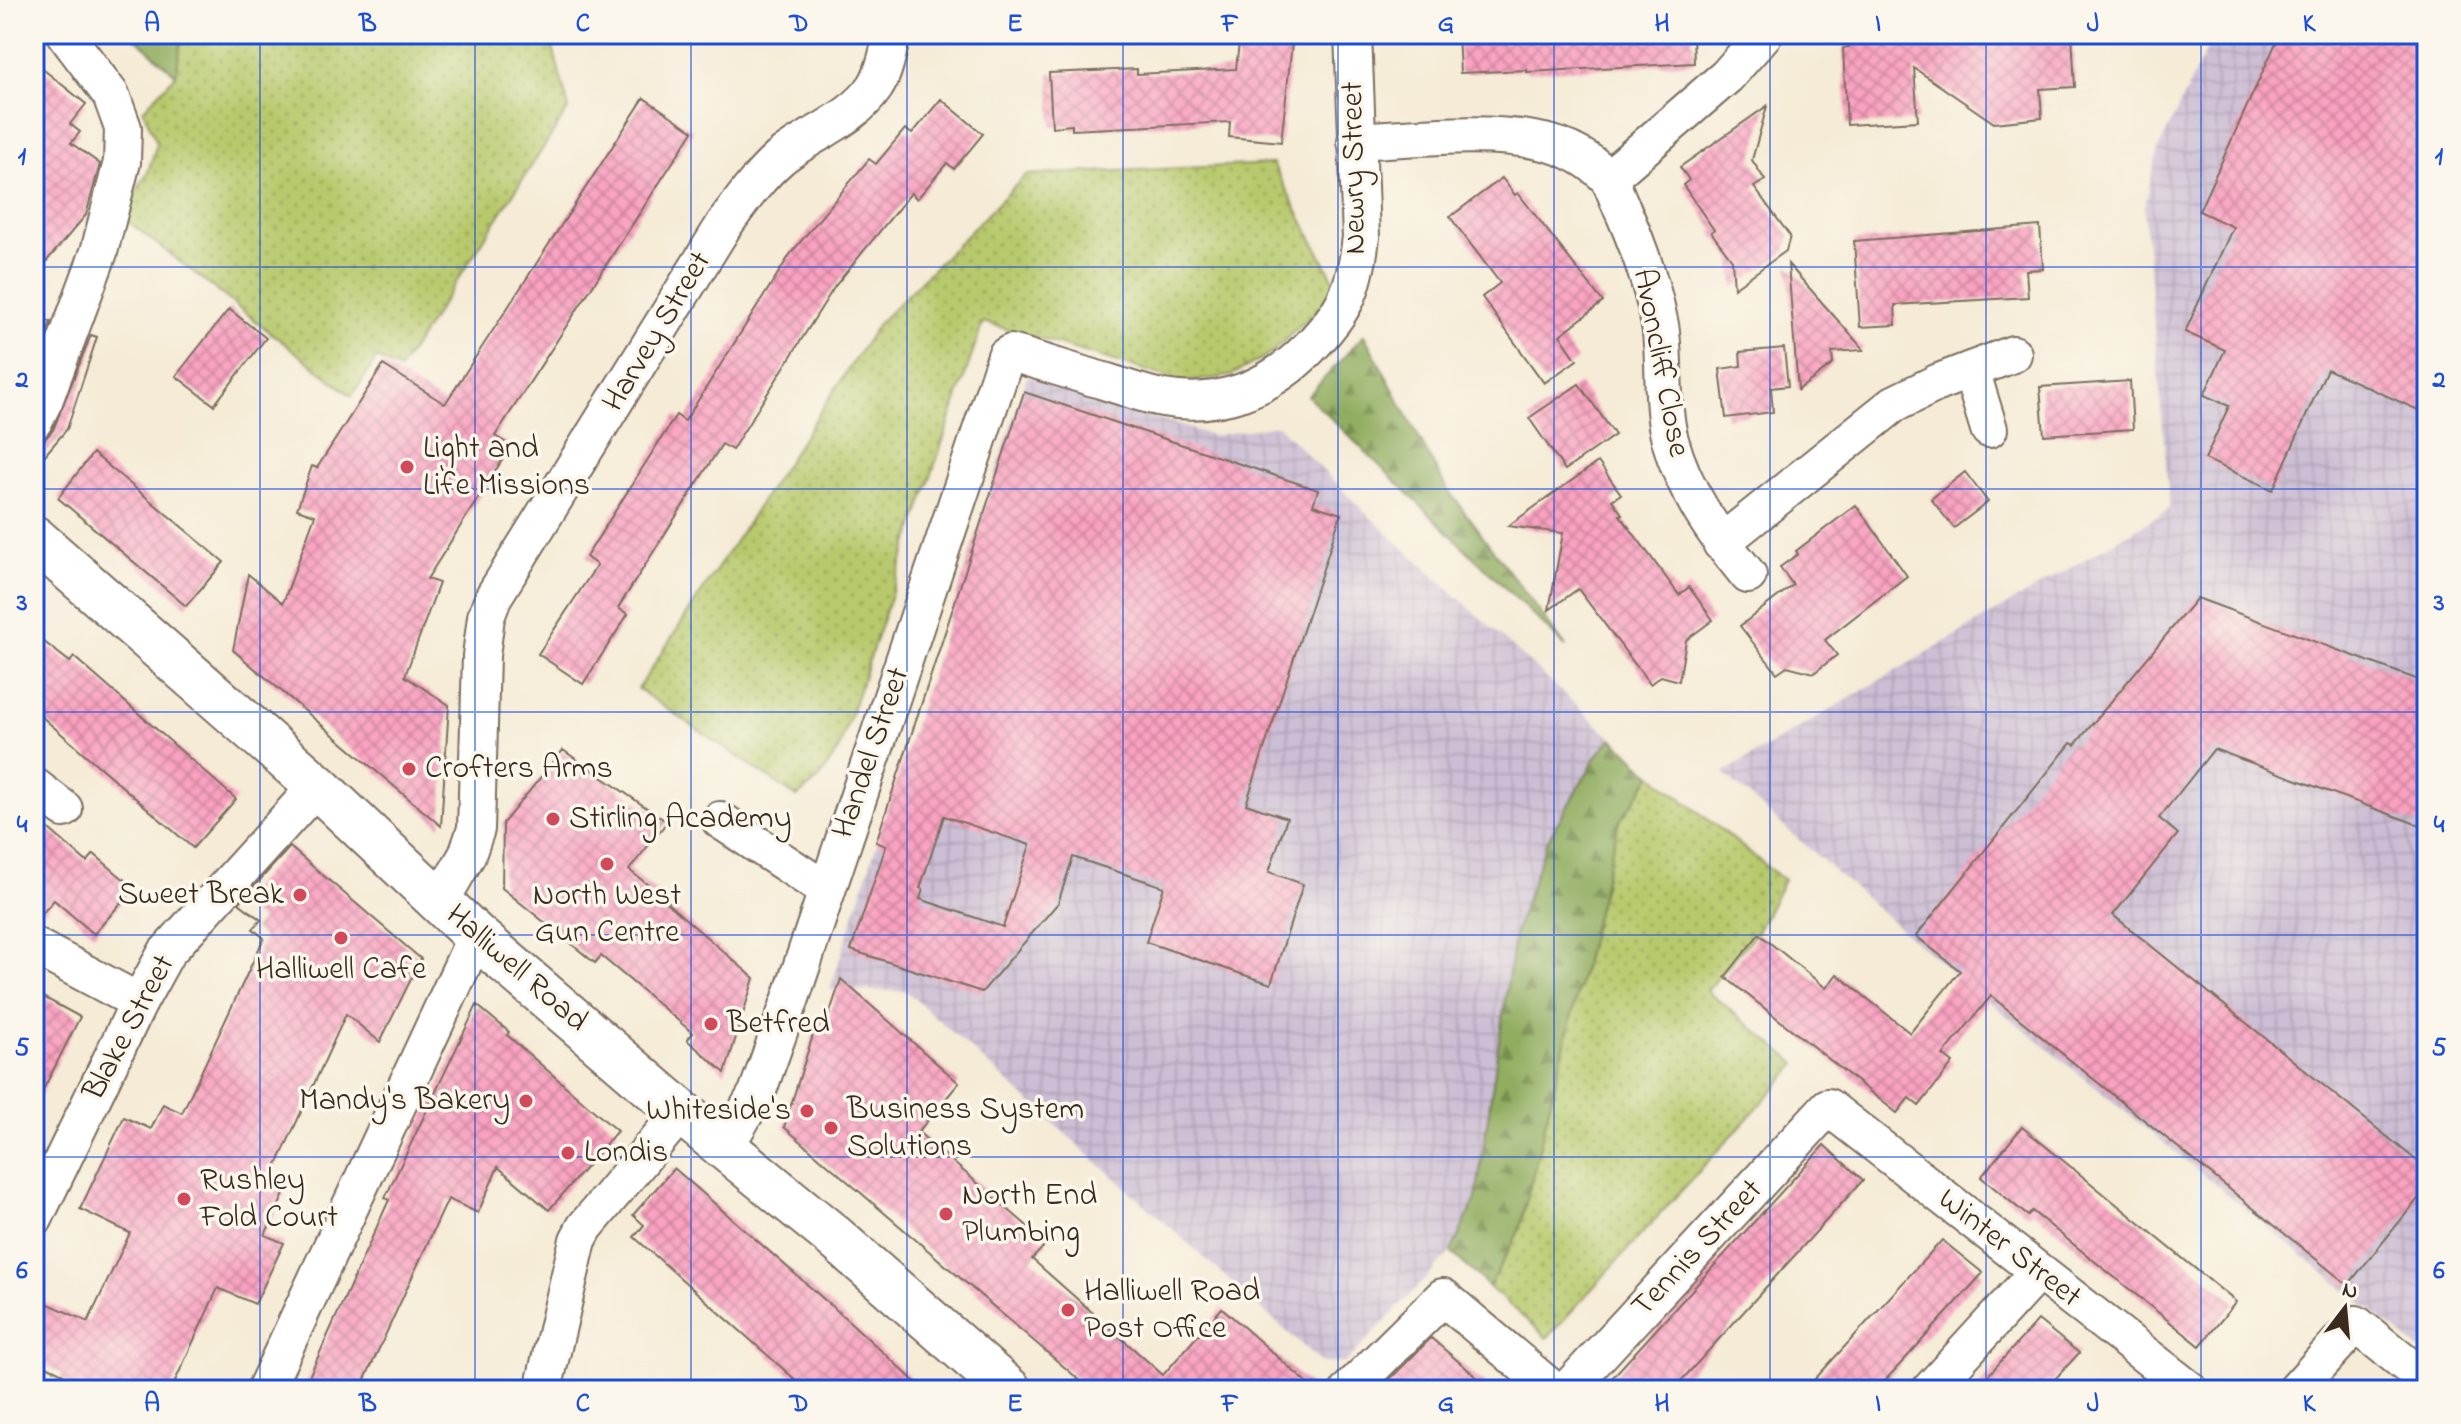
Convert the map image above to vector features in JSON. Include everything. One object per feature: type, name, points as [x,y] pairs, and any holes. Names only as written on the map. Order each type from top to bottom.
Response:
[{"type":"main road","name":"Halliwell Road","points":[[34,538],[317,786],[476,936],[681,1112],[833,1236],[1009,1390]]},
{"type":"street","points":[[34,421],[99,252],[122,162],[123,128],[111,95],[65,34]]},
{"type":"street","name":"Harvey Street","points":[[440,902],[467,855],[476,829],[481,656],[486,617],[494,596],[724,225],[777,161],[848,114],[875,87],[892,34]]},
{"type":"street","name":"Newry Street","points":[[1008,353],[1162,398],[1190,400],[1226,398],[1250,391],[1300,357],[1329,327],[1350,296],[1358,266],[1361,237],[1353,34]]},
{"type":"street","points":[[1609,178],[1727,76],[1764,34]]},
{"type":"street","name":"Avoncliff Close","points":[[1356,141],[1483,136],[1544,142],[1579,155],[1609,178],[1649,281],[1660,326],[1669,437],[1679,466],[1721,543],[1748,575]]},
{"type":"street","name":"Handel Street","points":[[725,1147],[757,1093],[1008,353]]},
{"type":"street","points":[[1721,543],[1894,404],[1939,382],[2013,354]]},
{"type":"street","points":[[1971,370],[1989,429]]},
{"type":"street","points":[[34,786],[64,809]]},
{"type":"street","name":"Blake Street","points":[[34,1219],[139,1002],[166,953],[317,786]]},
{"type":"street","points":[[720,820],[826,890]]},
{"type":"street","points":[[265,1390],[476,936]]},
{"type":"street","points":[[34,946],[139,1002]]},
{"type":"street","name":"Winter Street","points":[[1828,1107],[2190,1390]]},
{"type":"street","name":"Tennis Street","points":[[1567,1390],[1828,1107]]},
{"type":"street","points":[[543,1390],[578,1240],[585,1227],[681,1112]]},
{"type":"street","points":[[1930,1390],[2038,1272]]},
{"type":"street","points":[[1349,1390],[1443,1297],[1553,1390]]},
{"type":"street","points":[[2296,1390],[2356,1324],[2427,1381]]},
{"type":"shaded area","points":[[2214,34],[2427,34],[2427,1356],[1910,937],[1723,773],[2170,509],[2144,208],[2158,150]]},
{"type":"shaded area","points":[[1027,376],[1212,436],[1277,425],[1372,519],[1612,738],[1598,754],[1547,841],[1515,932],[1476,1199],[1451,1252],[1345,1363],[1322,1363],[906,991],[830,990]]},
{"type":"green space","points":[[131,34],[182,34],[176,75]]},
{"type":"green space","points":[[182,34],[555,34],[552,44],[569,108],[399,370],[377,358],[352,396],[121,216],[148,172],[157,143],[143,110],[176,75]]},
{"type":"green space","points":[[1273,164],[1339,290],[1270,354],[1230,376],[1185,382],[983,322],[839,749],[819,779],[797,797],[638,689],[878,324],[1026,175]]},
{"type":"green space","points":[[1364,335],[1445,486],[1566,647],[1308,396]]},
{"type":"green space","points":[[1612,738],[1652,775],[1619,822],[1519,1231],[1489,1287],[1451,1252],[1476,1199],[1515,932],[1547,841],[1598,754]]},
{"type":"green space","points":[[1652,775],[1784,880],[1758,930],[1707,991],[1797,1064],[1547,1338],[1489,1287],[1519,1231],[1619,822]]},
{"type":"building","points":[[1240,34],[1293,34],[1281,142],[1229,137],[1230,122],[1072,130],[1072,125],[1052,127],[1049,73],[1137,69],[1137,74],[1236,69]]},
{"type":"building","points":[[1458,34],[1693,34],[1694,63],[1460,73]]},
{"type":"building","points":[[1865,34],[2072,34],[2075,87],[2040,89],[2042,118],[1994,123],[1914,68],[1918,121],[1847,125],[1843,48],[1849,47],[1848,44],[1875,43]]},
{"type":"building","points":[[2280,34],[2427,34],[2427,414],[2327,369],[2273,490],[2205,459],[2229,406],[2204,395],[2225,350],[2185,332],[2233,227],[2199,211]]},
{"type":"building","points":[[34,62],[86,104],[70,124],[80,132],[71,143],[100,164],[86,215],[34,276]]},
{"type":"building","points":[[644,98],[693,131],[495,436],[511,446],[427,579],[439,583],[405,676],[449,705],[441,826],[233,650],[248,574],[283,603],[315,515],[297,509],[312,466],[317,468],[383,365],[445,404]]},
{"type":"building","points":[[941,99],[983,134],[954,169],[947,163],[917,199],[911,193],[835,286],[732,450],[722,444],[654,551],[618,608],[628,614],[583,684],[538,654],[597,565],[586,557],[676,415],[685,421],[791,253],[869,159],[876,164],[905,129],[912,134]]},
{"type":"building","points":[[1767,106],[1752,160],[1765,180],[1754,187],[1790,236],[1786,251],[1734,288],[1732,260],[1683,185],[1689,180],[1680,167]]},
{"type":"building","points":[[1502,178],[1515,195],[1518,193],[1603,302],[1560,335],[1577,360],[1544,383],[1482,297],[1500,283],[1450,217]]},
{"type":"building","points":[[2040,226],[2043,269],[2026,270],[2028,297],[1895,305],[1896,325],[1860,327],[1854,241]]},
{"type":"building","points":[[1788,264],[1864,350],[1832,352],[1833,364],[1798,390]]},
{"type":"building","points":[[229,309],[266,338],[214,405],[176,376]]},
{"type":"building","points":[[34,316],[51,322],[34,367]]},
{"type":"building","points":[[91,335],[97,337],[67,429],[34,468],[34,442],[45,439],[53,430]]},
{"type":"building","points":[[1784,348],[1788,386],[1771,388],[1773,412],[1726,418],[1720,369],[1741,366],[1740,352]]},
{"type":"building","points":[[2130,381],[2133,429],[2044,435],[2040,387]]},
{"type":"building","points":[[1579,384],[1615,435],[1565,470],[1529,418]]},
{"type":"building","points":[[1024,392],[1318,490],[1313,505],[1341,514],[1246,804],[1287,818],[1269,872],[1303,884],[1271,984],[1146,942],[1164,887],[1073,857],[1058,903],[982,992],[851,950],[886,846],[876,842]],"holes":[[[944,816],[1030,845],[1003,927],[920,899],[923,889],[920,888]]]},
{"type":"building","points":[[93,453],[224,562],[186,606],[58,498]]},
{"type":"building","points":[[1598,462],[1621,494],[1612,500],[1620,515],[1679,595],[1689,587],[1713,620],[1686,640],[1679,681],[1661,676],[1650,684],[1578,589],[1549,610],[1563,533],[1508,526]]},
{"type":"building","points":[[1965,472],[1988,502],[1954,528],[1931,499]]},
{"type":"building","points":[[1856,505],[1907,576],[1825,640],[1837,655],[1814,673],[1787,666],[1777,673],[1740,626],[1793,585],[1780,567]]},
{"type":"building","points":[[2197,598],[2427,683],[2427,828],[2214,749],[2159,818],[2178,834],[2113,915],[2427,1169],[2427,1188],[2348,1285],[1991,996],[1943,1055],[1953,1063],[1919,1106],[1909,1098],[1897,1113],[1725,977],[1759,934],[1826,988],[1837,974],[1910,1033],[1960,971],[1916,936],[2071,743],[2075,745]]},
{"type":"building","points":[[34,634],[70,662],[74,657],[236,799],[193,848],[34,710]]},
{"type":"building","points":[[563,750],[667,822],[629,870],[669,901],[667,903],[754,978],[725,1073],[687,1040],[693,1033],[601,956],[595,963],[502,888],[503,823]]},
{"type":"building","points":[[34,816],[87,862],[94,854],[134,888],[94,934],[54,900],[34,923]]},
{"type":"building","name":"Rushley Fold Court","points":[[290,847],[421,959],[380,1042],[346,1014],[270,1180],[287,1188],[265,1235],[284,1243],[255,1304],[218,1288],[171,1390],[56,1390],[63,1374],[34,1360],[34,1297],[88,1322],[130,1233],[80,1209],[124,1117],[151,1129],[163,1104],[182,1113],[264,938],[253,929],[261,920],[239,903]]},
{"type":"building","points":[[841,979],[959,1083],[918,1132],[1047,1243],[1032,1259],[1163,1375],[1222,1308],[1315,1390],[1091,1390],[784,1127],[818,1019],[828,1018]]},
{"type":"building","points":[[34,992],[80,1017],[34,1108]]},
{"type":"building","points":[[477,1005],[617,1131],[549,1210],[498,1167],[478,1213],[448,1199],[360,1390],[303,1390],[389,1200],[385,1198]]},
{"type":"building","points":[[2022,1127],[2236,1302],[2200,1346],[2032,1211],[2028,1216],[1981,1177]]},
{"type":"building","points":[[1824,1145],[1863,1180],[1681,1381],[1672,1390],[1601,1390]]},
{"type":"building","points":[[674,1168],[924,1390],[807,1390],[634,1237],[644,1225],[633,1215]]},
{"type":"building","points":[[1942,1240],[1983,1273],[1906,1358],[1876,1390],[1805,1390]]},
{"type":"building","points":[[2038,1320],[2079,1353],[2045,1390],[1975,1390]]},
{"type":"building","points":[[1431,1338],[1492,1390],[1379,1390]]},
{"type":"place","name":"Light and Life Missions","points":[[407,467]]},
{"type":"place","name":"Crofters Arms","points":[[409,769]]},
{"type":"place","name":"Stirling Academy","points":[[553,819]]},
{"type":"place","name":"North West Gun Centre","points":[[607,864]]},
{"type":"place","name":"Sweet Break","points":[[300,895]]},
{"type":"place","name":"Halliwell Cafe","points":[[341,938]]},
{"type":"place","name":"Betfred","points":[[711,1024]]},
{"type":"place","name":"Mandy's Bakery","points":[[526,1101]]},
{"type":"place","name":"Whiteside's","points":[[807,1111]]},
{"type":"place","name":"Business System Solutions","points":[[831,1128]]},
{"type":"place","name":"Londis","points":[[568,1153]]},
{"type":"place","name":"Rushley Fold Court","points":[[184,1199]]},
{"type":"place","name":"North End Plumbing","points":[[946,1214]]},
{"type":"place","name":"Halliwell Road Post Office","points":[[1068,1310]]}]
